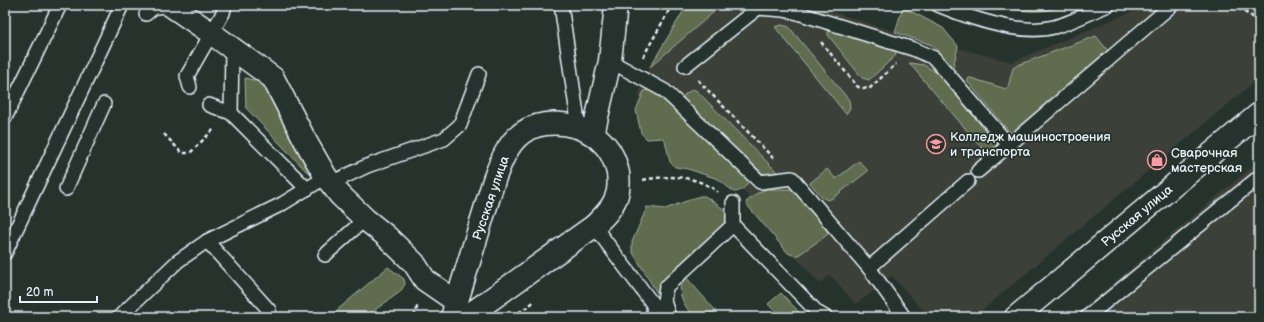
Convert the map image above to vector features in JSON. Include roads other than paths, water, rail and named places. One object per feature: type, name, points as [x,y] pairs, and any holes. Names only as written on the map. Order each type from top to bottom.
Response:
[{"type":"street","points":[[169,5],[232,47],[273,78],[306,142],[340,195],[414,263],[425,280],[466,313],[594,226],[607,213],[616,199],[619,181],[616,162],[606,146],[586,131],[610,60],[616,5]]},
{"type":"street","name":"Русская улица","points":[[1016,317],[1259,114]]},
{"type":"street","name":"Русская улица","points":[[466,313],[494,180],[501,162],[510,146],[520,134],[535,126],[563,124],[586,131]]},
{"type":"lane","points":[[5,118],[60,5]]},
{"type":"lane","points":[[5,253],[122,5]]},
{"type":"lane","points":[[146,14],[153,8],[169,5]]},
{"type":"lane","points":[[190,87],[187,76],[223,13],[225,5]]},
{"type":"lane","points":[[561,5],[586,131]]},
{"type":"lane","points":[[938,5],[971,18],[1037,30],[1054,27],[1108,5]]},
{"type":"lane","points":[[978,171],[1172,5]]},
{"type":"lane","points":[[685,66],[758,8],[798,13],[913,49],[934,58],[1009,145]]},
{"type":"lane","points":[[231,113],[232,47]]},
{"type":"lane","points":[[610,60],[665,91],[760,182],[792,178],[869,268],[898,315]]},
{"type":"lane","points":[[119,317],[178,261],[207,241],[282,204],[307,189],[444,139],[460,125],[479,74]]},
{"type":"lane","points":[[66,189],[104,104]]},
{"type":"lane","points":[[209,105],[231,113],[307,189]]},
{"type":"lane","points":[[1087,317],[1259,177]]},
{"type":"lane","points":[[869,268],[968,181]]},
{"type":"lane","points":[[732,203],[733,225],[818,313],[824,317]]},
{"type":"lane","points":[[324,255],[365,219]]},
{"type":"lane","points":[[669,317],[664,301],[666,287],[733,225]]},
{"type":"lane","points":[[594,226],[652,303],[654,310],[651,317]]},
{"type":"lane","points":[[207,241],[269,310]]},
{"type":"place","name":"Колледж машиностроения и транспорта","points":[[936,144]]},
{"type":"place","name":"Сварочная мастерская","points":[[1157,160]]}]
